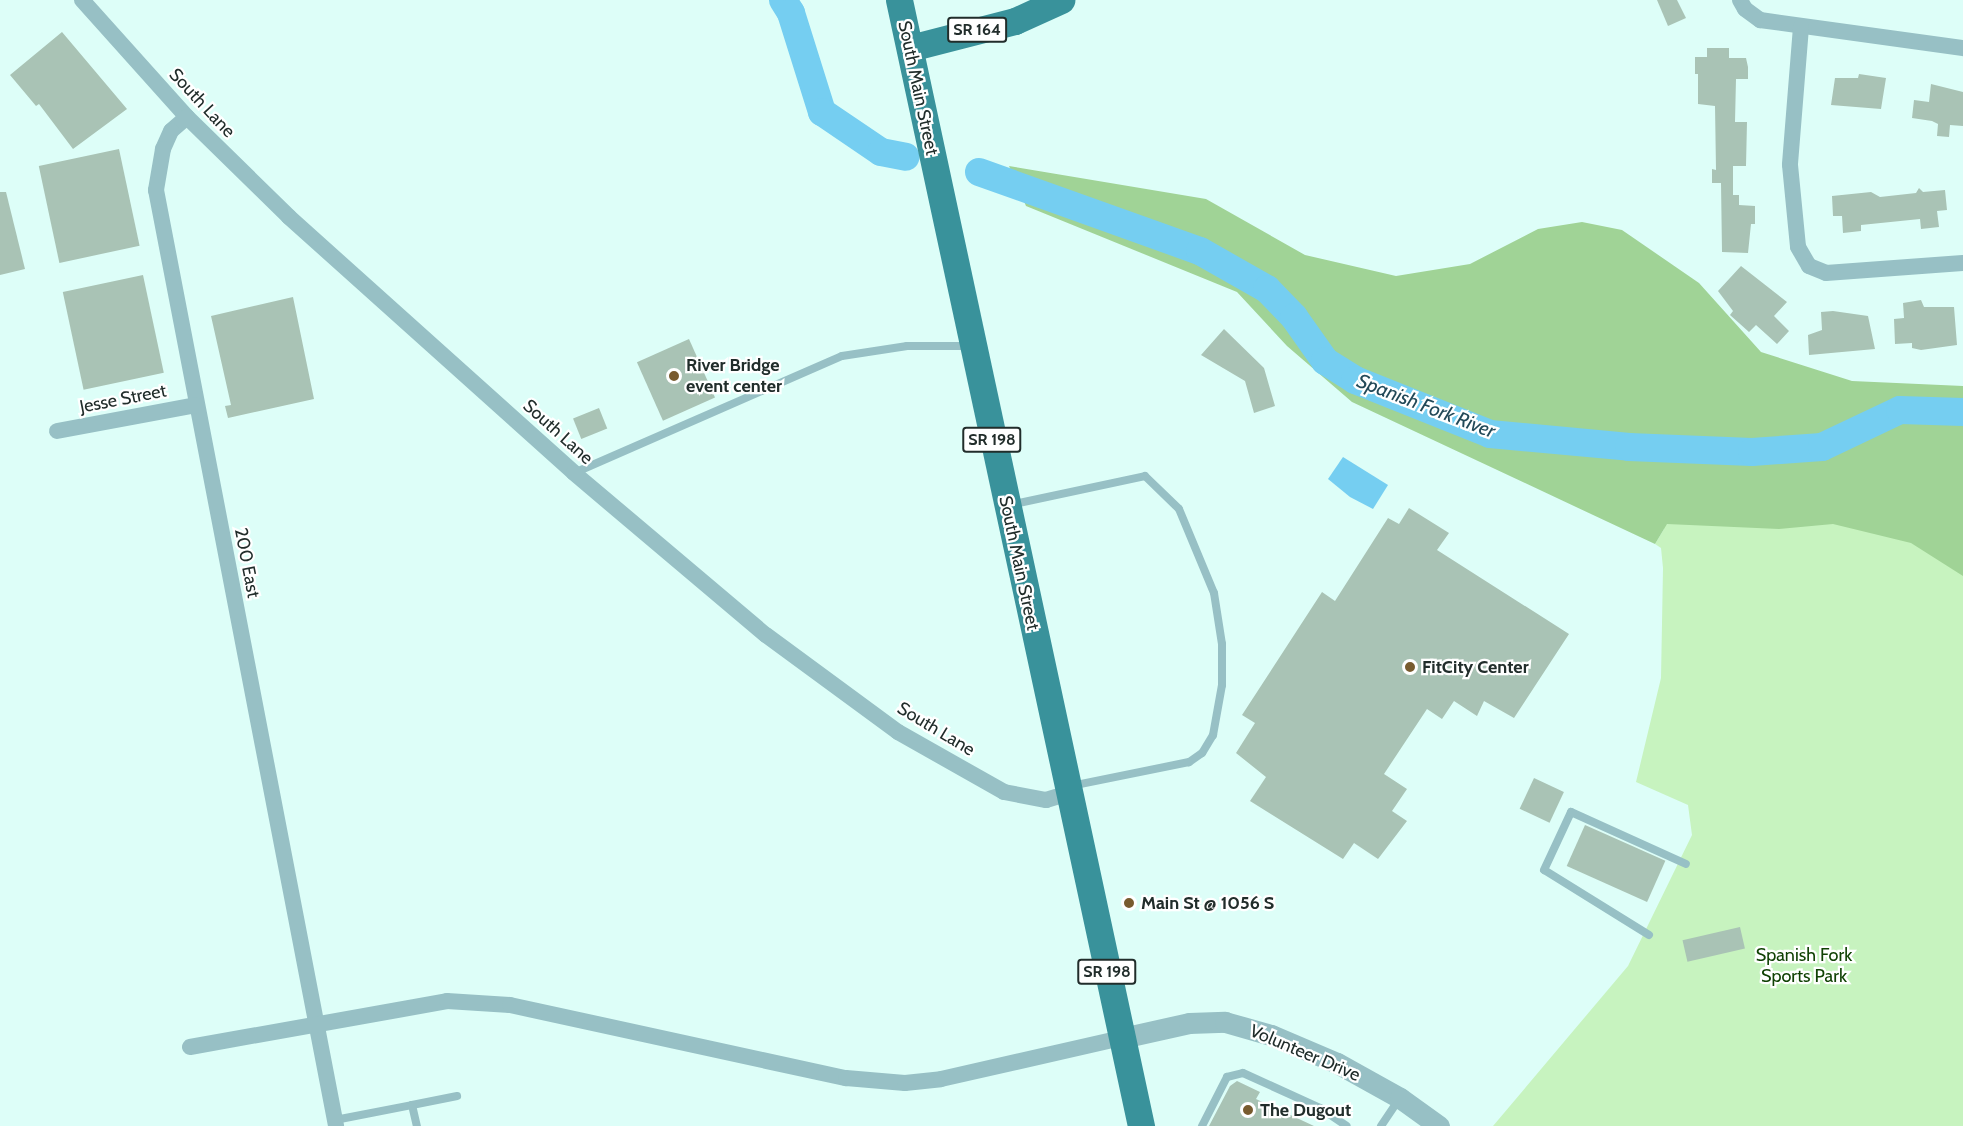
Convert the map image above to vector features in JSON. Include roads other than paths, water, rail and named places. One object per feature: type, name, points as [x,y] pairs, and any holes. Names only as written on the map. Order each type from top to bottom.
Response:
[{"type":"main road","name":"South Main Street","points":[[899,0],[1141,1126]]},
{"type":"main road","name":"SR 164","points":[[910,48],[1015,21],[1061,0]]},
{"type":"street","name":"South Lane","points":[[82,0],[187,117],[289,217],[574,473],[766,635],[898,732],[1004,792],[1046,800],[1068,790]]},
{"type":"street","points":[[1740,0],[1745,9],[1760,20],[1963,48]]},
{"type":"street","points":[[1801,27],[1790,165],[1798,247],[1809,266],[1826,273],[1963,263]]},
{"type":"street","name":"200 East","points":[[187,117],[168,138],[157,169],[156,190],[335,1123]]},
{"type":"street","name":"Jesse Street","points":[[57,431],[196,405]]},
{"type":"street","points":[[190,1047],[447,1001],[482,1001],[846,1078],[905,1083],[941,1080],[1122,1038]]},
{"type":"street","name":"Volunteer Drive","points":[[1122,1038],[1189,1023],[1225,1022],[1271,1035],[1337,1063],[1400,1098],[1439,1126]]},
{"type":"lane","points":[[574,473],[842,356],[907,346],[973,345]]},
{"type":"lane","points":[[1007,506],[1145,476],[1179,509],[1214,593],[1222,644],[1222,685],[1213,735],[1202,753],[1189,762],[1068,790]]},
{"type":"lane","points":[[1649,935],[1544,870],[1571,812],[1686,864]]},
{"type":"lane","points":[[1202,1126],[1222,1084],[1235,1073],[1243,1073],[1320,1108],[1330,1118],[1347,1126]]},
{"type":"lane","points":[[335,1123],[457,1096]]},
{"type":"lane","points":[[1381,1126],[1400,1098]]},
{"type":"lane","points":[[412,1105],[417,1126]]},
{"type":"water","points":[[1343,457],[1388,485],[1373,509],[1350,497],[1328,479]]},
{"type":"waterway","name":"Spanish Fork River","points":[[783,0],[791,13],[822,112],[881,152],[906,157]]},
{"type":"waterway","name":"Spanish Fork River","points":[[979,172],[1200,251],[1267,289],[1294,317],[1325,361],[1355,380],[1490,434],[1629,447],[1752,452],[1822,447],[1900,410],[1963,412]]},
{"type":"place","name":"River Bridge event center","points":[[674,376]]},
{"type":"place","name":"FitCity Center","points":[[1410,667]]},
{"type":"place","name":"Main St @ 1056 S","points":[[1129,903]]},
{"type":"place","name":"The Dugout","points":[[1248,1110]]},
{"type":"park label","name":"Spanish Fork Sports Park","points":[[1804,966]]}]
